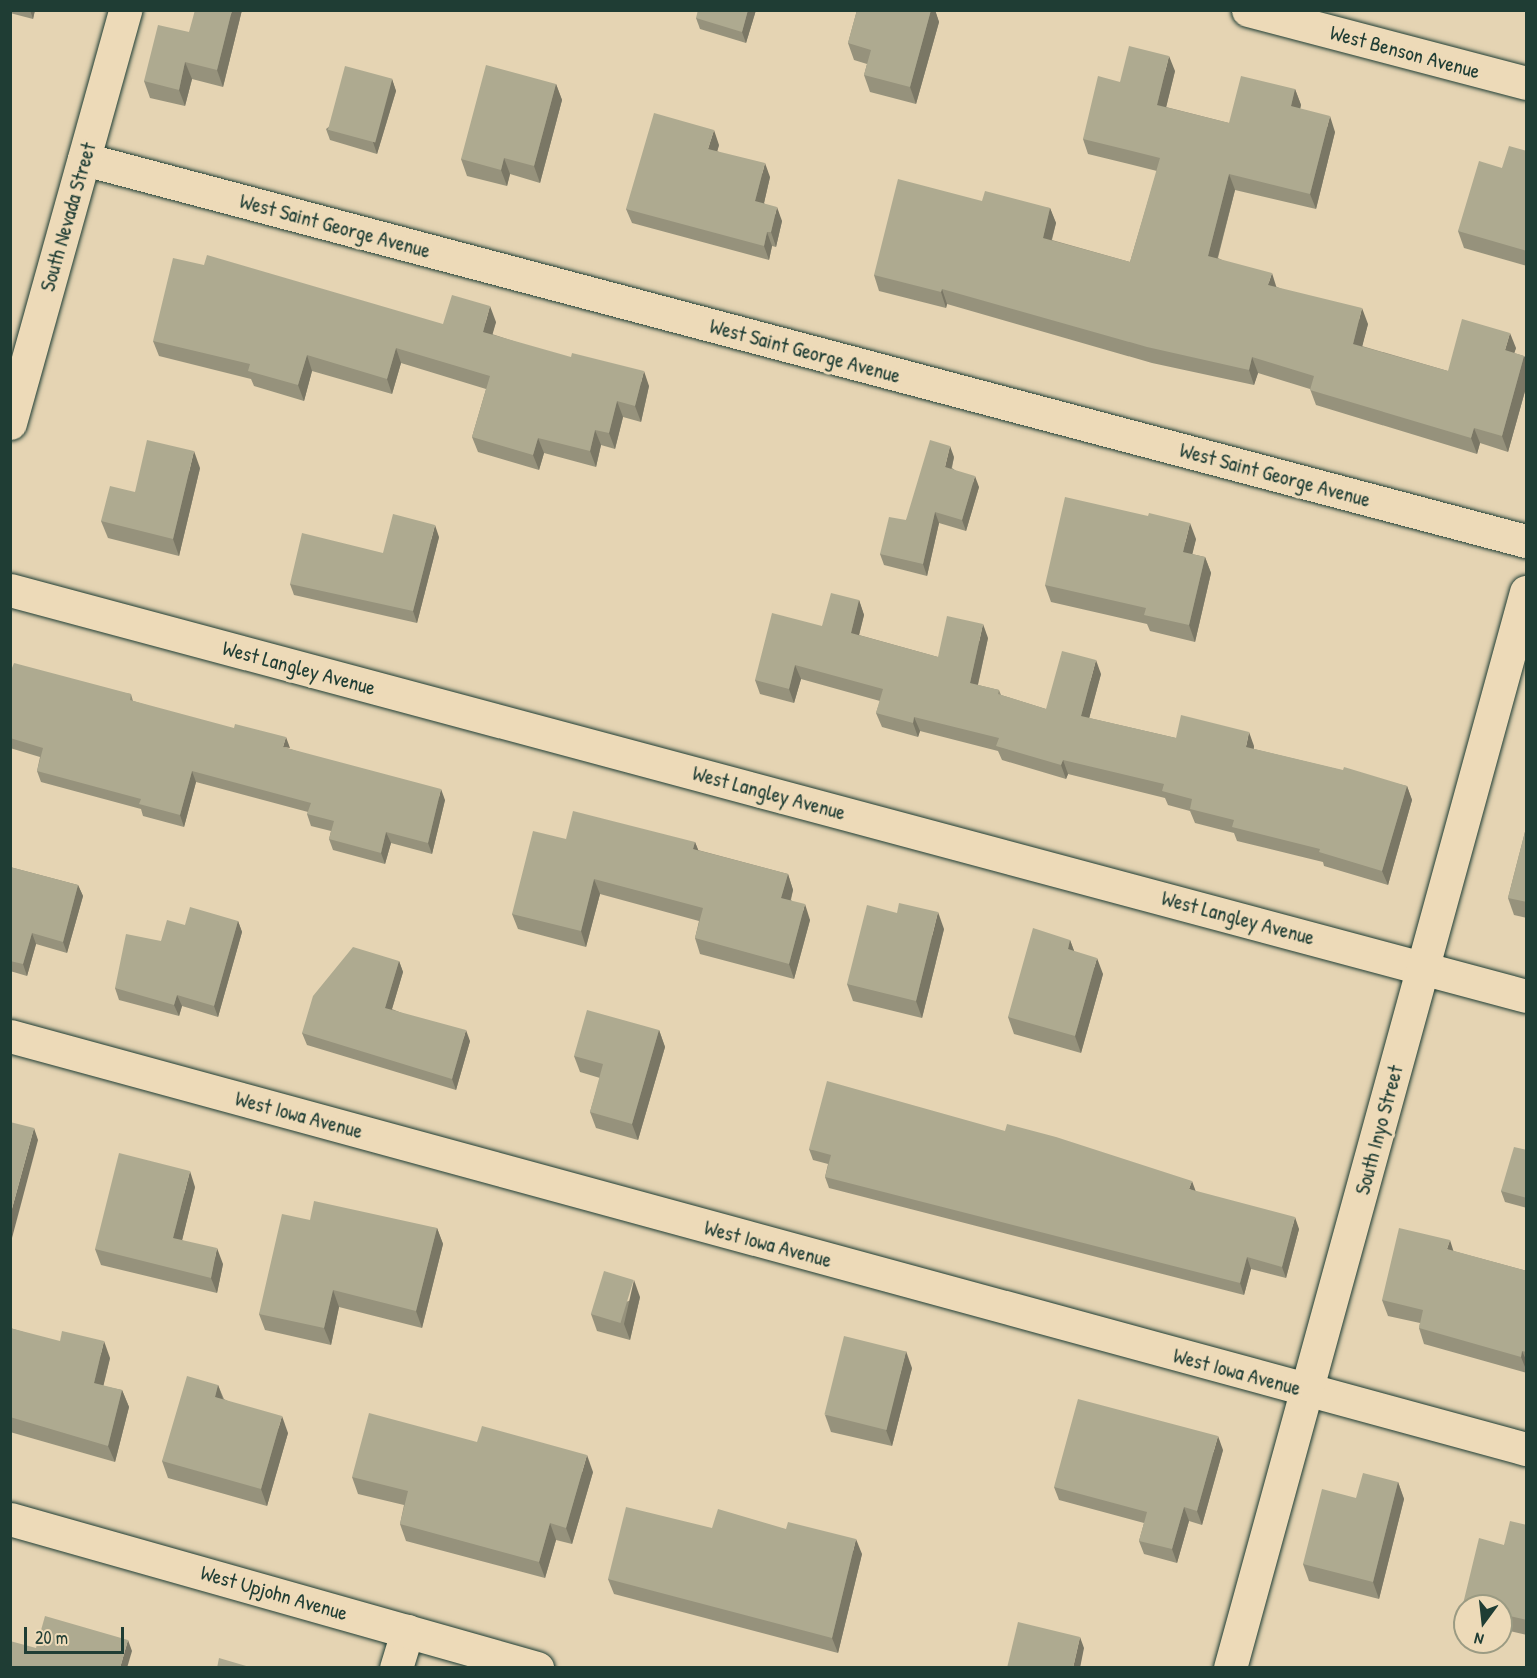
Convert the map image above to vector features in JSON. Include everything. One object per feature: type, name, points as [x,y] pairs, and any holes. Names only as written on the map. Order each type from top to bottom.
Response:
[{"type":"street","name":"South Nevada Street","points":[[10,423],[125,10]]},
{"type":"street","name":"West Benson Avenue","points":[[1248,10],[1527,83]]},
{"type":"street","name":"West Saint George Avenue","points":[[84,159],[1527,541]]},
{"type":"street","name":"West Langley Avenue","points":[[10,590],[1527,996]]},
{"type":"street","name":"South Inyo Street","points":[[1230,1668],[1527,592]]},
{"type":"street","name":"West Iowa Avenue","points":[[10,1036],[1308,1392],[1527,1449]]},
{"type":"street","name":"West Upjohn Avenue","points":[[10,1519],[537,1668]]},
{"type":"street","points":[[396,1668],[406,1630]]},
{"type":"building","points":[[195,10],[232,10],[217,70],[185,62],[179,90],[144,81],[158,25],[189,32]]},
{"type":"building","points":[[698,10],[748,10],[742,32],[696,18]]},
{"type":"building","points":[[857,10],[931,10],[910,87],[864,75],[871,50],[848,43]]},
{"type":"building","points":[[1129,46],[1169,56],[1157,105],[1229,123],[1241,76],[1295,89],[1291,106],[1330,116],[1310,194],[1229,174],[1208,256],[1272,273],[1268,285],[1362,308],[1353,344],[1448,371],[1462,319],[1510,333],[1505,350],[1524,356],[1502,436],[1474,428],[1471,438],[1310,390],[1314,376],[1252,357],[1249,370],[1147,347],[942,289],[941,292],[874,275],[898,179],[982,201],[985,191],[1050,208],[1043,238],[1130,262],[1160,158],[1083,139],[1098,76],[1120,82]]},
{"type":"building","points":[[486,65],[556,84],[534,166],[504,158],[501,170],[461,159]]},
{"type":"building","points":[[345,66],[392,79],[375,142],[328,130]]},
{"type":"building","points":[[654,113],[714,130],[708,149],[765,163],[755,201],[777,207],[771,232],[767,232],[764,246],[626,209]]},
{"type":"building","points":[[1509,146],[1527,151],[1527,251],[1458,231],[1479,161],[1502,168]]},
{"type":"building","points":[[207,255],[443,324],[452,295],[490,306],[483,332],[571,357],[572,353],[644,371],[635,406],[617,401],[609,433],[595,430],[590,451],[538,438],[533,455],[472,437],[490,376],[396,348],[387,379],[307,355],[298,385],[248,371],[250,364],[153,341],[173,258],[204,265]]},
{"type":"building","points":[[147,440],[194,451],[173,539],[101,521],[110,486],[135,492]]},
{"type":"building","points":[[930,440],[950,446],[945,467],[975,476],[962,520],[935,512],[923,564],[880,554],[889,517],[906,520]]},
{"type":"building","points":[[1065,497],[1190,523],[1183,552],[1205,557],[1189,625],[1144,615],[1146,608],[1045,585]]},
{"type":"building","points":[[393,514],[435,525],[413,611],[290,584],[302,533],[383,553]]},
{"type":"building","points":[[831,593],[859,600],[851,633],[938,657],[947,616],[983,624],[970,683],[999,690],[998,694],[1046,709],[1062,651],[1096,660],[1081,716],[1176,738],[1181,715],[1249,732],[1246,747],[1343,770],[1344,767],[1407,786],[1382,871],[1319,852],[1320,849],[1232,827],[1234,820],[1190,809],[1192,799],[1162,791],[1164,784],[1063,760],[1061,765],[996,746],[999,738],[914,717],[913,723],[876,713],[883,689],[795,665],[789,689],[755,680],[772,613],[822,626]]},
{"type":"building","points":[[14,663],[131,694],[130,700],[234,728],[235,724],[286,737],[283,747],[441,789],[428,843],[386,832],[381,853],[329,839],[334,821],[307,814],[311,803],[192,771],[180,815],[139,804],[141,799],[37,771],[43,748],[10,738],[10,673]]},
{"type":"building","points":[[573,811],[695,842],[693,849],[788,874],[781,898],[805,904],[789,964],[695,938],[703,908],[594,879],[581,931],[512,914],[533,831],[566,839]]},
{"type":"building","points":[[1527,824],[1527,902],[1508,898]]},
{"type":"building","points":[[10,867],[78,885],[63,942],[32,933],[23,964],[10,961]]},
{"type":"building","points":[[899,903],[938,912],[916,1001],[847,984],[867,905],[897,913]]},
{"type":"building","points":[[190,907],[238,921],[214,1006],[177,995],[174,1005],[115,988],[126,934],[161,941],[167,920],[185,925]]},
{"type":"building","points":[[1033,928],[1070,940],[1068,949],[1097,958],[1075,1036],[1008,1017]]},
{"type":"building","points":[[353,947],[399,961],[385,1008],[466,1030],[452,1079],[302,1033],[313,996]]},
{"type":"building","points":[[587,1010],[659,1030],[632,1124],[590,1112],[603,1064],[574,1056]]},
{"type":"building","points":[[827,1081],[1005,1131],[1007,1124],[1056,1137],[1192,1181],[1189,1189],[1295,1217],[1282,1267],[1247,1257],[1240,1283],[825,1177],[831,1155],[809,1149]]},
{"type":"building","points":[[10,1122],[34,1128],[10,1216]]},
{"type":"building","points":[[1514,1147],[1527,1150],[1527,1198],[1501,1191]]},
{"type":"building","points":[[119,1153],[190,1171],[173,1238],[217,1248],[211,1278],[95,1249]]},
{"type":"building","points":[[314,1201],[437,1228],[416,1311],[333,1290],[324,1328],[259,1314],[282,1214],[310,1220]]},
{"type":"building","points":[[1399,1228],[1450,1240],[1447,1249],[1527,1271],[1527,1352],[1522,1351],[1521,1357],[1419,1328],[1423,1310],[1382,1300]]},
{"type":"building","points":[[604,1271],[634,1280],[620,1323],[591,1314]]},
{"type":"building","points":[[10,1328],[60,1341],[62,1331],[104,1341],[94,1383],[122,1390],[108,1446],[10,1417]]},
{"type":"building","points":[[844,1336],[906,1351],[887,1430],[824,1415]]},
{"type":"building","points":[[187,1376],[218,1385],[215,1397],[282,1416],[261,1489],[162,1461]]},
{"type":"building","points":[[1078,1399],[1218,1436],[1197,1511],[1184,1507],[1172,1549],[1139,1541],[1147,1512],[1054,1487]]},
{"type":"building","points":[[369,1413],[477,1442],[482,1426],[587,1455],[566,1528],[550,1523],[539,1562],[400,1524],[408,1491],[352,1477]]},
{"type":"building","points":[[1363,1473],[1398,1482],[1373,1582],[1303,1564],[1322,1489],[1356,1498]]},
{"type":"building","points":[[626,1507],[712,1528],[718,1509],[786,1529],[788,1522],[856,1539],[832,1638],[608,1579]]},
{"type":"building","points":[[1510,1521],[1527,1525],[1527,1620],[1513,1617],[1513,1594],[1465,1594],[1479,1538],[1504,1545]]},
{"type":"building","points":[[45,1616],[128,1640],[120,1668],[10,1668],[10,1641],[36,1648]]},
{"type":"building","points":[[1018,1622],[1080,1637],[1073,1668],[1007,1668]]},
{"type":"building","points":[[219,1658],[253,1668],[217,1668]]}]
